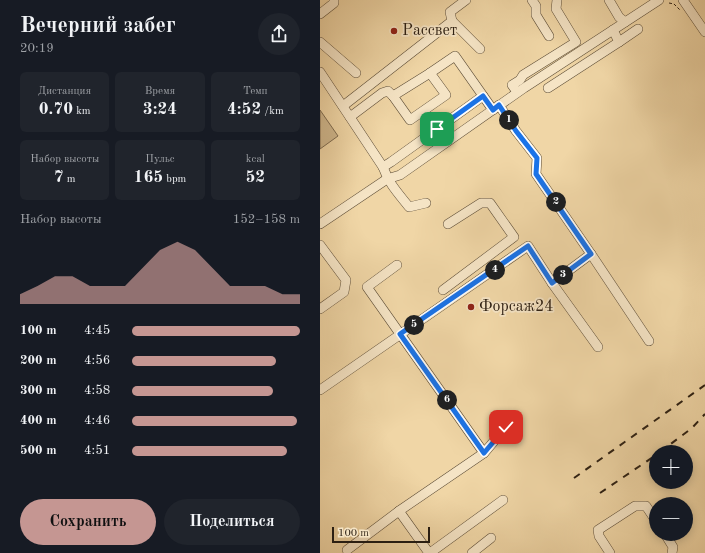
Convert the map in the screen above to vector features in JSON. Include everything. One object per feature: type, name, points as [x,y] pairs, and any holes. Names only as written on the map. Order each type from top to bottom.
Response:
[{"type":"street","points":[[320,14],[334,3],[334,0]]},
{"type":"street","points":[[466,0],[450,12],[452,21],[480,50]]},
{"type":"street","points":[[532,0],[536,6],[536,15],[549,36]]},
{"type":"street","points":[[517,92],[512,86],[520,80],[523,75],[576,42],[556,9],[557,0]]},
{"type":"street","points":[[609,0],[619,17],[625,22]]},
{"type":"street","points":[[641,0],[645,9]]},
{"type":"street","points":[[320,224],[388,179],[400,175],[517,92],[659,0]]},
{"type":"street","points":[[682,5],[705,32]]},
{"type":"street","points":[[343,106],[452,21]]},
{"type":"street","points":[[548,88],[638,29]]},
{"type":"street","points":[[613,30],[619,42]]},
{"type":"street","points":[[320,42],[356,73]]},
{"type":"street","points":[[393,96],[455,56],[483,96],[496,108],[537,158],[536,174],[649,341]]},
{"type":"street","points":[[320,72],[383,167],[388,179],[409,207],[426,203]]},
{"type":"street","points":[[350,117],[382,93],[388,91],[410,120],[446,95],[430,72]]},
{"type":"street","points":[[383,167],[483,96]]},
{"type":"street","points":[[443,290],[514,237],[490,203],[482,202],[448,224]]},
{"type":"street","points":[[320,245],[346,280],[344,292],[320,309]]},
{"type":"street","points":[[320,390],[528,246],[552,283],[598,347]]},
{"type":"street","points":[[552,283],[591,254]]},
{"type":"street","points":[[397,265],[367,287],[484,453]]},
{"type":"street","points":[[347,550],[399,511],[484,453],[506,427]]},
{"type":"street","points":[[399,511],[429,553],[503,500]]},
{"type":"street","points":[[610,553],[599,536],[598,530],[635,506],[646,506],[649,510]]},
{"type":"street","points":[[472,553],[491,538]]},
{"type":"street","points":[[669,541],[673,547],[672,553]]},
{"type":"path","points":[[669,3],[674,4],[680,10],[682,5]]},
{"type":"shaded area","points":[[320,110],[338,136],[320,149]]},
{"type":"railway","points":[[574,478],[705,385]]},
{"type":"railway","points":[[669,445],[692,428],[705,414]]},
{"type":"railway","points":[[600,493],[649,460]]},
{"type":"place","name":"Рассвет","points":[[394,31]]},
{"type":"place","name":"Форсаж24","points":[[471,307]]},
{"type":"route","points":[[437,129],[483,96],[493,110],[499,105],[516,131],[537,158],[536,174],[591,254],[552,283],[528,246],[400,334],[484,453],[506,427]]}]
